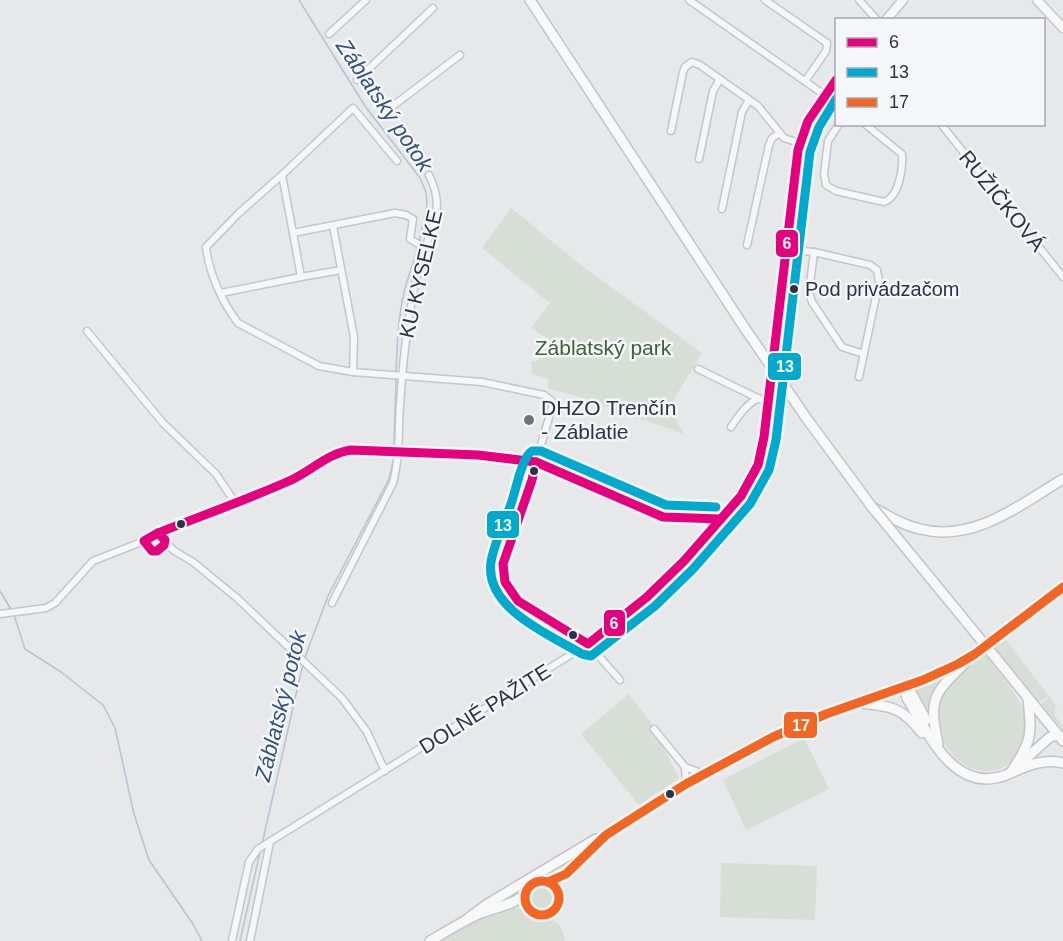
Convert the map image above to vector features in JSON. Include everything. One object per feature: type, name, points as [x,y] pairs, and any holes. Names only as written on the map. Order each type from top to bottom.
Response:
[{"type":"main road","points":[[530,0],[807,420],[872,507],[1061,738]]},
{"type":"main road","points":[[872,507],[920,529],[960,531],[986,524],[1063,479]]},
{"type":"main road","points":[[940,752],[933,716],[936,697],[946,681],[975,654],[1063,587]]},
{"type":"main road","points":[[430,941],[686,784],[773,737],[949,668],[975,654]]},
{"type":"main road","points":[[907,685],[905,692],[907,698],[940,752]]},
{"type":"main road","points":[[1011,772],[1025,752],[1031,736],[1028,699]]},
{"type":"main road","points":[[855,703],[895,707],[910,718],[955,768],[971,776],[994,778],[1041,762],[1063,763]]},
{"type":"main road","points":[[1011,772],[1050,737],[1061,738]]},
{"type":"main road","points":[[548,882],[566,874],[606,835]]},
{"type":"main road","points":[[510,904],[529,908],[538,914],[549,913],[558,904],[558,893],[566,874]]},
{"type":"main road","points":[[466,920],[510,904],[525,895],[534,883],[548,882],[558,893]]},
{"type":"main road","points":[[525,895],[529,908]]},
{"type":"street","points":[[329,34],[366,0]]},
{"type":"street","points":[[689,0],[835,102]]},
{"type":"street","points":[[765,0],[827,43],[826,51],[806,81]]},
{"type":"street","points":[[860,0],[875,18]]},
{"type":"street","points":[[888,18],[903,0]]},
{"type":"street","points":[[1036,0],[1063,28]]},
{"type":"street","points":[[357,80],[433,8]]},
{"type":"street","points":[[381,115],[460,55]]},
{"type":"street","points":[[671,131],[683,72],[688,63],[696,62],[761,110],[786,139],[800,143]]},
{"type":"street","points":[[699,159],[713,91],[720,79]]},
{"type":"street","name":"DOLNÉ PAŽITE","points":[[232,941],[249,862],[258,849],[588,644],[647,597],[684,561],[746,490],[758,465],[763,447],[800,143],[809,117],[835,82]]},
{"type":"street","points":[[722,209],[742,112],[749,100]]},
{"type":"street","points":[[397,161],[353,108],[239,213],[206,247],[208,262],[221,293],[238,323],[319,366],[353,372],[482,382],[549,398],[552,406],[532,480],[503,564],[505,582],[518,601],[588,644],[620,680]]},
{"type":"street","points":[[837,126],[828,141],[824,174],[826,185],[836,190],[884,202],[890,200],[895,194],[902,154],[867,126]]},
{"type":"street","name":"RUŽIČKOVÁ","points":[[943,126],[1063,277]]},
{"type":"street","points":[[747,245],[769,145],[772,138],[780,133]]},
{"type":"street","points":[[282,175],[301,277]]},
{"type":"street","name":"KU KYSELKE","points":[[332,603],[393,483],[399,463],[398,432],[406,335],[424,247],[438,210],[438,199],[429,175]]},
{"type":"street","name":"KU KYSELKE","points":[[293,233],[395,213],[413,219],[410,239],[424,247]]},
{"type":"street","points":[[333,226],[354,337],[353,372]]},
{"type":"street","points":[[787,250],[814,252],[870,265],[879,274],[859,377]]},
{"type":"street","points":[[814,252],[809,292],[812,302],[842,347],[864,354]]},
{"type":"street","points":[[221,293],[340,270]]},
{"type":"street","points":[[87,331],[163,423],[216,474],[234,501]]},
{"type":"street","points":[[698,369],[768,403]]},
{"type":"street","points":[[731,427],[740,413],[758,398]]},
{"type":"street","points":[[0,614],[45,608],[55,603],[93,561],[144,541],[158,532],[291,480],[343,451],[478,455],[536,462],[663,517],[720,519]]},
{"type":"street","points":[[158,532],[173,550],[193,562],[237,598],[342,698],[367,732],[385,771]]},
{"type":"street","points":[[144,541],[152,550],[158,551],[164,545],[165,540]]},
{"type":"street","points":[[654,729],[685,767],[704,774]]},
{"type":"street","points":[[685,767],[686,784]]},
{"type":"street","points":[[250,941],[268,843]]},
{"type":"green space","name":"Záblatský park","points":[[511,208],[582,266],[702,353],[669,407],[684,434],[580,397],[547,388],[549,379],[532,374],[531,361],[536,362],[545,350],[547,351],[550,340],[531,328],[550,303],[482,248]]},
{"type":"green space","points":[[1006,640],[1057,707],[1054,715],[1063,726],[1063,730],[1041,704],[1048,698],[1038,703],[999,653],[990,661],[1011,688],[1024,711],[1027,737],[1021,752],[1011,763],[997,769],[982,771],[966,766],[952,754],[941,735],[937,708],[943,692],[950,683]]},
{"type":"green space","points":[[942,680],[932,695],[929,717],[915,690]]},
{"type":"green space","points":[[629,694],[650,722],[679,778],[639,805],[581,734]]},
{"type":"green space","points":[[804,738],[829,789],[746,830],[723,780]]},
{"type":"green space","points":[[721,863],[817,866],[815,920],[720,917]]},
{"type":"green space","points":[[542,886],[547,887],[553,893],[553,903],[547,909],[542,910],[537,909],[531,903],[530,898],[531,893],[537,887]]},
{"type":"green space","points":[[511,908],[553,920],[560,927],[565,941],[442,941],[483,917]]},
{"type":"waterway","name":"Záblatský potok","points":[[299,0],[365,106],[420,178],[426,192],[427,205],[419,242]]},
{"type":"waterway","name":"Záblatský potok","points":[[396,374],[402,302],[418,246]]},
{"type":"waterway","name":"Záblatský potok","points":[[394,445],[396,379]]},
{"type":"waterway","name":"Záblatský potok","points":[[304,660],[328,596],[389,479],[394,457]]},
{"type":"waterway","points":[[0,591],[12,611]]},
{"type":"waterway","points":[[14,615],[25,649],[61,672],[103,705],[115,728],[134,814],[149,860],[202,941]]},
{"type":"waterway","name":"Záblatský potok","points":[[262,844],[303,664]]},
{"type":"waterway","name":"Záblatský potok","points":[[240,941],[260,852]]},
{"type":"transit line","name":"6","points":[[536,462],[503,564],[505,582],[518,601],[588,644],[647,597],[684,561],[741,496],[758,465],[764,437],[798,150],[808,121],[835,81]]},
{"type":"transit line","name":"13","points":[[716,507],[666,505],[541,451],[532,451],[522,466],[495,547],[491,562],[492,578],[498,593],[522,618],[582,654],[591,656],[655,606],[693,569],[750,504],[769,470],[776,440],[810,152],[819,127],[835,101]]},
{"type":"transit line","name":"6","points":[[158,533],[273,488],[335,455],[351,450],[478,455],[536,462],[663,517],[720,519]]},
{"type":"transit line","name":"6","points":[[158,533],[165,540],[164,545],[157,551],[152,551],[144,541],[158,533]]},
{"type":"transit line","name":"17","points":[[548,882],[566,874],[606,835],[686,784],[773,737],[826,714],[923,680],[958,664],[975,654],[1063,587]]},
{"type":"transit line","name":"17","points":[[542,881],[554,886],[559,898],[554,910],[542,915],[530,910],[525,898],[530,886],[542,881]]},
{"type":"place","name":"Pod privádzačom","points":[[794,289]]},
{"type":"place","name":"DHZO Trenčín - Záblatie","points":[[529,420]]}]
